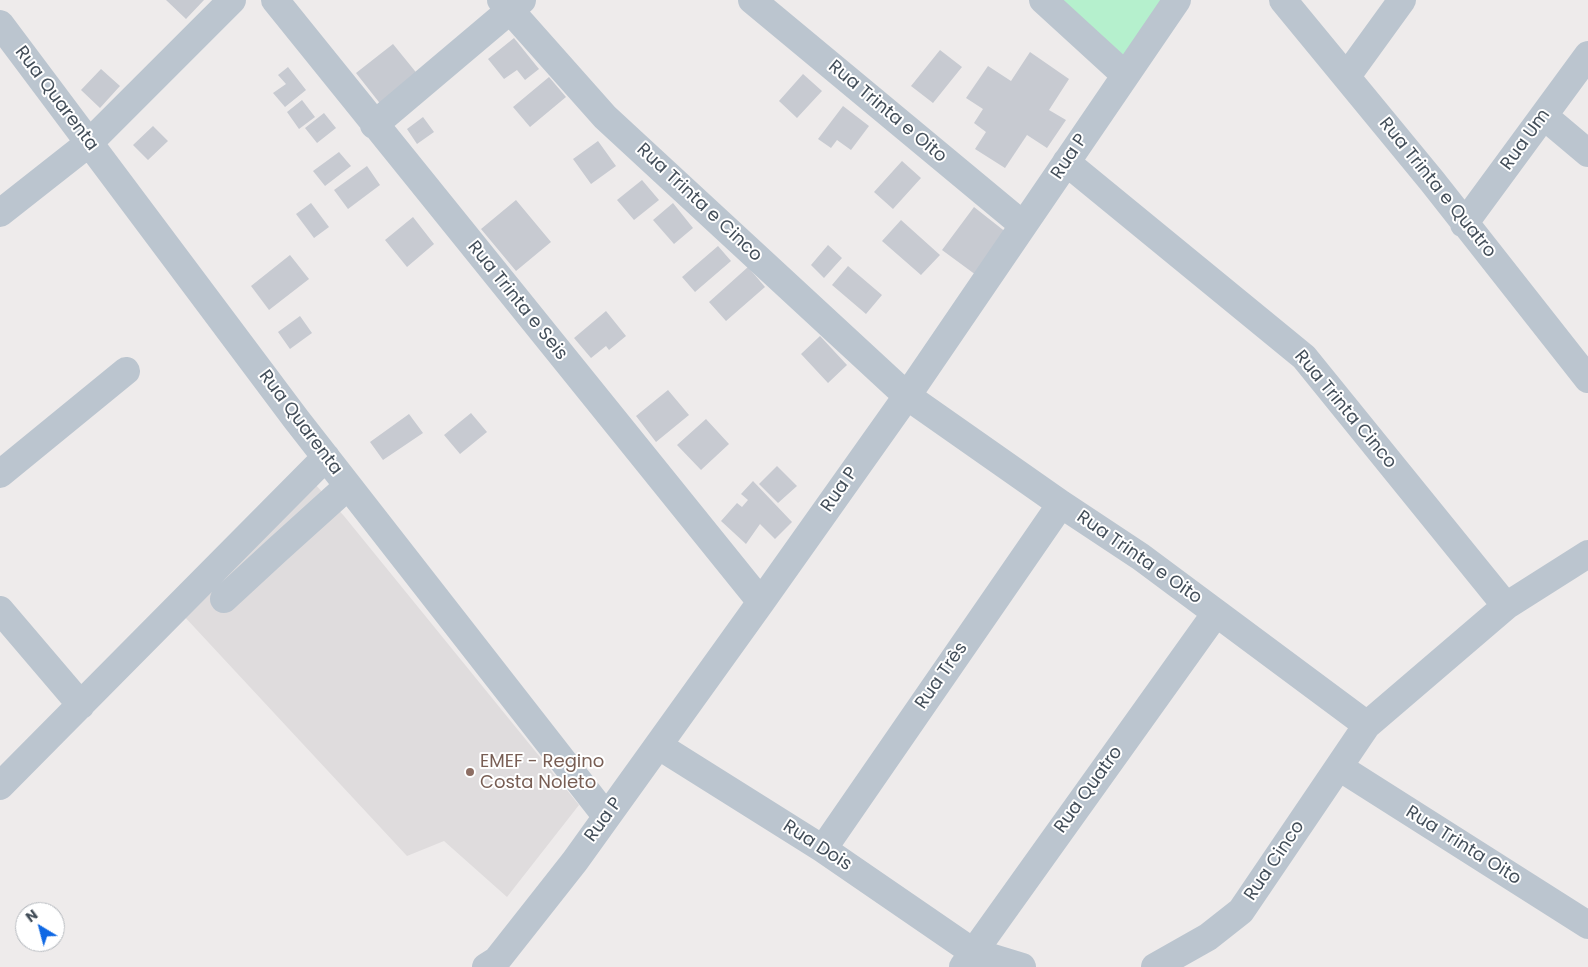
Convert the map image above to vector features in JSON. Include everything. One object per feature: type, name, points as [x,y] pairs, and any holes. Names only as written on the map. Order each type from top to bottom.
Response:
[{"type":"street","points":[[0,213],[89,143],[232,0]]},
{"type":"street","name":"Rua Trinta e Seis","points":[[274,0],[761,602]]},
{"type":"street","name":"Rua Trinta e Oito","points":[[752,0],[1023,225]]},
{"type":"street","points":[[1043,0],[1125,75]]},
{"type":"street","name":"Rua P","points":[[492,965],[575,861],[606,816],[659,746],[906,396],[1177,0]]},
{"type":"street","name":"Rua Trinta e Quatro","points":[[1283,0],[1432,181],[1588,379]]},
{"type":"street","points":[[1347,76],[1402,0]]},
{"type":"street","points":[[374,125],[511,4]]},
{"type":"street","name":"Rua Trinta e Cinco","points":[[511,4],[605,118],[906,396]]},
{"type":"street","name":"Rua Quarenta","points":[[0,24],[348,486],[606,816]]},
{"type":"street","name":"Rua Um","points":[[1464,224],[1588,56]]},
{"type":"street","points":[[1544,116],[1588,153]]},
{"type":"street","name":"Rua Trinta Cinco","points":[[1066,162],[1304,357],[1506,606]]},
{"type":"street","points":[[0,474],[126,371]]},
{"type":"street","name":"Rua Trinta e Oito","points":[[906,396],[1141,557],[1367,725]]},
{"type":"street","points":[[0,786],[326,457]]},
{"type":"street","points":[[224,599],[348,486]]},
{"type":"street","name":"Rua Três","points":[[823,849],[1061,504]]},
{"type":"street","name":"Rua Cinco","points":[[1155,967],[1208,938],[1241,911],[1367,725],[1506,606],[1588,554]]},
{"type":"street","points":[[0,610],[81,705]]},
{"type":"street","name":"Rua Quatro","points":[[968,959],[1216,614]]},
{"type":"street","name":"Rua Dois","points":[[659,746],[823,849],[968,959]]},
{"type":"street","name":"Rua Trinta Oito","points":[[1339,767],[1588,925]]},
{"type":"street","points":[[968,959],[1022,967]]},
{"type":"shaded area","points":[[314,483],[344,516],[579,805],[507,897],[444,841],[407,856],[182,614]]},
{"type":"green space","points":[[1057,0],[1165,0],[1124,61]]},
{"type":"building","points":[[166,0],[204,0],[186,19]]},
{"type":"building","points":[[514,38],[539,69],[525,80],[517,70],[504,79],[488,59]]},
{"type":"building","points":[[393,44],[419,76],[382,106],[356,73]]},
{"type":"building","points":[[940,50],[962,67],[933,103],[911,86]]},
{"type":"building","points":[[1030,52],[1069,79],[1049,110],[1066,120],[1047,148],[1027,135],[1005,168],[975,149],[986,132],[974,123],[983,109],[966,98],[988,66],[1011,81]]},
{"type":"building","points":[[288,67],[306,90],[285,107],[273,93],[286,84],[278,75]]},
{"type":"building","points":[[101,69],[120,86],[100,108],[81,90]]},
{"type":"building","points":[[803,74],[822,91],[797,118],[779,101]]},
{"type":"building","points":[[549,77],[566,97],[530,127],[513,107]]},
{"type":"building","points":[[302,100],[315,117],[299,129],[287,112]]},
{"type":"building","points":[[843,106],[869,126],[851,150],[837,140],[831,148],[818,139]]},
{"type":"building","points":[[324,113],[336,128],[317,143],[305,128]]},
{"type":"building","points":[[423,117],[434,132],[417,144],[407,129]]},
{"type":"building","points":[[153,126],[168,141],[148,160],[133,145]]},
{"type":"building","points":[[598,141],[616,166],[591,184],[573,159]]},
{"type":"building","points":[[339,152],[351,166],[325,186],[313,171]]},
{"type":"building","points":[[902,161],[921,178],[893,209],[874,192]]},
{"type":"building","points":[[367,166],[380,185],[348,209],[334,190]]},
{"type":"building","points":[[642,180],[659,200],[634,220],[617,200]]},
{"type":"building","points":[[516,200],[551,242],[516,271],[481,229]]},
{"type":"building","points":[[311,203],[329,227],[314,238],[296,214]]},
{"type":"building","points":[[673,203],[693,228],[674,244],[653,220]]},
{"type":"building","points":[[974,207],[1007,233],[976,275],[942,250]]},
{"type":"building","points":[[413,217],[434,244],[407,267],[385,240]]},
{"type":"building","points":[[901,220],[940,255],[921,275],[882,241]]},
{"type":"building","points":[[828,245],[842,258],[824,278],[811,265]]},
{"type":"building","points":[[718,246],[731,261],[695,292],[682,277]]},
{"type":"building","points":[[290,255],[309,279],[269,310],[251,286]]},
{"type":"building","points":[[848,266],[882,295],[866,314],[832,285]]},
{"type":"building","points":[[748,267],[765,287],[726,321],[709,302]]},
{"type":"building","points":[[606,311],[626,336],[609,350],[606,346],[591,358],[574,338]]},
{"type":"building","points":[[300,316],[312,333],[290,349],[278,332]]},
{"type":"building","points":[[820,336],[847,365],[828,383],[801,354]]},
{"type":"building","points":[[668,390],[689,415],[656,442],[636,416]]},
{"type":"building","points":[[471,413],[487,432],[460,454],[444,435]]},
{"type":"building","points":[[409,414],[423,433],[383,460],[370,442]]},
{"type":"building","points":[[706,419],[729,444],[701,470],[677,445]]},
{"type":"building","points":[[777,466],[797,486],[778,503],[759,484]]},
{"type":"building","points":[[753,481],[792,522],[775,539],[760,524],[746,544],[721,521],[737,503],[742,507],[748,500],[741,494]]},
{"type":"place","name":"EMEF - Regino Costa Noleto","points":[[470,772]]}]
